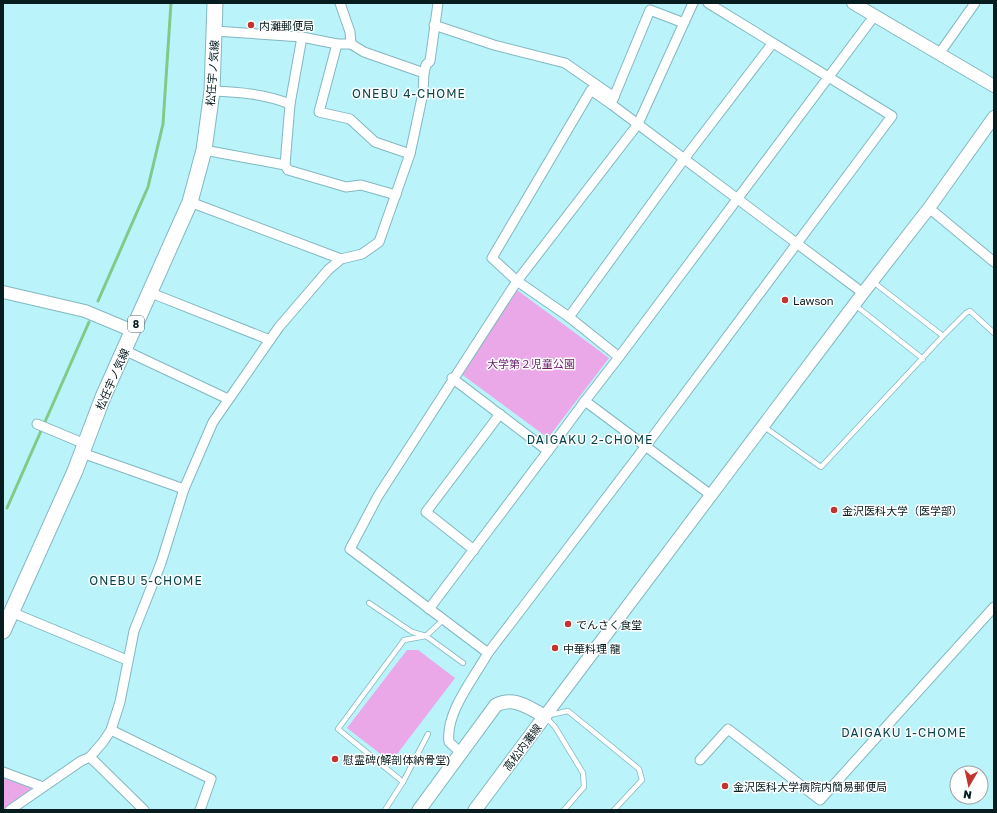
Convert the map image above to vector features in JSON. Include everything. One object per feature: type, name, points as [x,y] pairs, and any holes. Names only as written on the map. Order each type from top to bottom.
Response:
[{"type":"main road","name":"松任宇ノ気線","points":[[3,631],[84,448],[103,397],[151,293],[190,202],[204,150],[212,91],[215,3]]},
{"type":"main road","name":"高松内灘線","points":[[419,810],[496,705],[506,700],[545,716],[475,810]]},
{"type":"street","points":[[340,3],[350,32],[350,44]]},
{"type":"street","points":[[10,810],[81,761],[90,757],[111,730],[120,702],[127,660],[134,631],[161,563],[184,489],[213,422],[270,340],[305,295],[328,270],[341,259],[362,254],[379,242],[410,154],[423,92],[424,73],[426,65],[430,61],[438,3]]},
{"type":"street","points":[[488,654],[350,549],[378,496],[452,378],[517,281],[638,124],[693,3]]},
{"type":"street","points":[[461,753],[449,742],[449,725],[454,713],[488,654],[892,116],[828,76],[772,44],[708,3]]},
{"type":"street","points":[[853,3],[994,86]]},
{"type":"street","points":[[939,54],[975,3]]},
{"type":"street","points":[[612,101],[650,10],[684,23]]},
{"type":"street","points":[[429,609],[738,199],[828,76],[875,16]]},
{"type":"street","points":[[434,25],[494,45],[565,62],[638,124],[684,160],[863,292]]},
{"type":"street","points":[[215,31],[302,37],[337,44],[350,44],[364,52],[424,73]]},
{"type":"street","points":[[302,37],[290,104],[285,165],[288,170],[346,187],[361,185],[396,195]]},
{"type":"street","points":[[337,44],[318,112],[350,119],[376,142],[410,154]]},
{"type":"street","points":[[569,317],[684,160],[772,44]]},
{"type":"street","points":[[612,101],[590,90],[492,258],[517,281],[569,317],[619,357]]},
{"type":"street","points":[[212,91],[256,94],[277,98],[290,104]]},
{"type":"street","points":[[545,716],[863,292],[929,208],[994,117]]},
{"type":"street","points":[[204,150],[285,165]]},
{"type":"street","points":[[190,202],[341,259]]},
{"type":"street","points":[[929,208],[994,262]]},
{"type":"street","points":[[3,292],[85,311],[133,330]]},
{"type":"street","points":[[151,293],[270,340]]},
{"type":"street","points":[[124,350],[228,399]]},
{"type":"street","points":[[452,378],[548,451]]},
{"type":"street","points":[[585,401],[711,494]]},
{"type":"street","points":[[474,550],[426,512],[500,414]]},
{"type":"street","points":[[41,426],[84,448],[184,489]]},
{"type":"street","points":[[700,760],[728,729],[820,800],[994,607]]},
{"type":"street","points":[[12,612],[127,660]]},
{"type":"street","points":[[111,730],[212,779],[200,810]]},
{"type":"street","points":[[90,757],[144,810]]},
{"type":"street","points":[[3,772],[43,787]]},
{"type":"lane","points":[[872,281],[943,336]]},
{"type":"lane","points":[[854,305],[923,359]]},
{"type":"lane","points":[[762,426],[821,467],[966,313],[970,311],[994,333]]},
{"type":"lane","points":[[369,603],[412,632],[426,636],[462,664]]},
{"type":"lane","points":[[403,782],[338,729],[404,640],[426,636],[443,620]]},
{"type":"lane","points":[[545,716],[568,711],[639,769],[642,780],[614,810]]},
{"type":"lane","points":[[545,716],[555,727],[583,773],[584,788],[564,810]]},
{"type":"lane","points":[[386,810],[403,782],[428,734]]},
{"type":"green space","name":"大学第２児童公園","points":[[517,290],[609,358],[548,438],[460,373]]},
{"type":"green space","points":[[407,650],[418,650],[455,678],[391,762],[347,728]]},
{"type":"green space","points":[[3,776],[34,787],[3,809]]},
{"type":"waterway","points":[[98,301],[148,187],[163,124],[171,3]]},
{"type":"waterway","points":[[7,508],[89,322]]},
{"type":"place","name":"内灘郵便局","points":[[251,25]]},
{"type":"place","name":"Lawson","points":[[785,300]]},
{"type":"place","name":"金沢医科大学（医学部）","points":[[834,510]]},
{"type":"place","name":"でんさく食堂","points":[[568,624]]},
{"type":"place","name":"中華料理 龍","points":[[555,648]]},
{"type":"place","name":"慰霊碑(解剖体納骨堂)","points":[[335,759]]},
{"type":"place","name":"金沢医科大学病院内簡易郵便局","points":[[725,786]]},
{"type":"district","name":"ONEBU 4-CHOME","points":[[409,93]]},
{"type":"district","name":"DAIGAKU 2-CHOME","points":[[590,439]]},
{"type":"district","name":"ONEBU 5-CHOME","points":[[146,580]]},
{"type":"district","name":"DAIGAKU 1-CHOME","points":[[904,732]]}]
